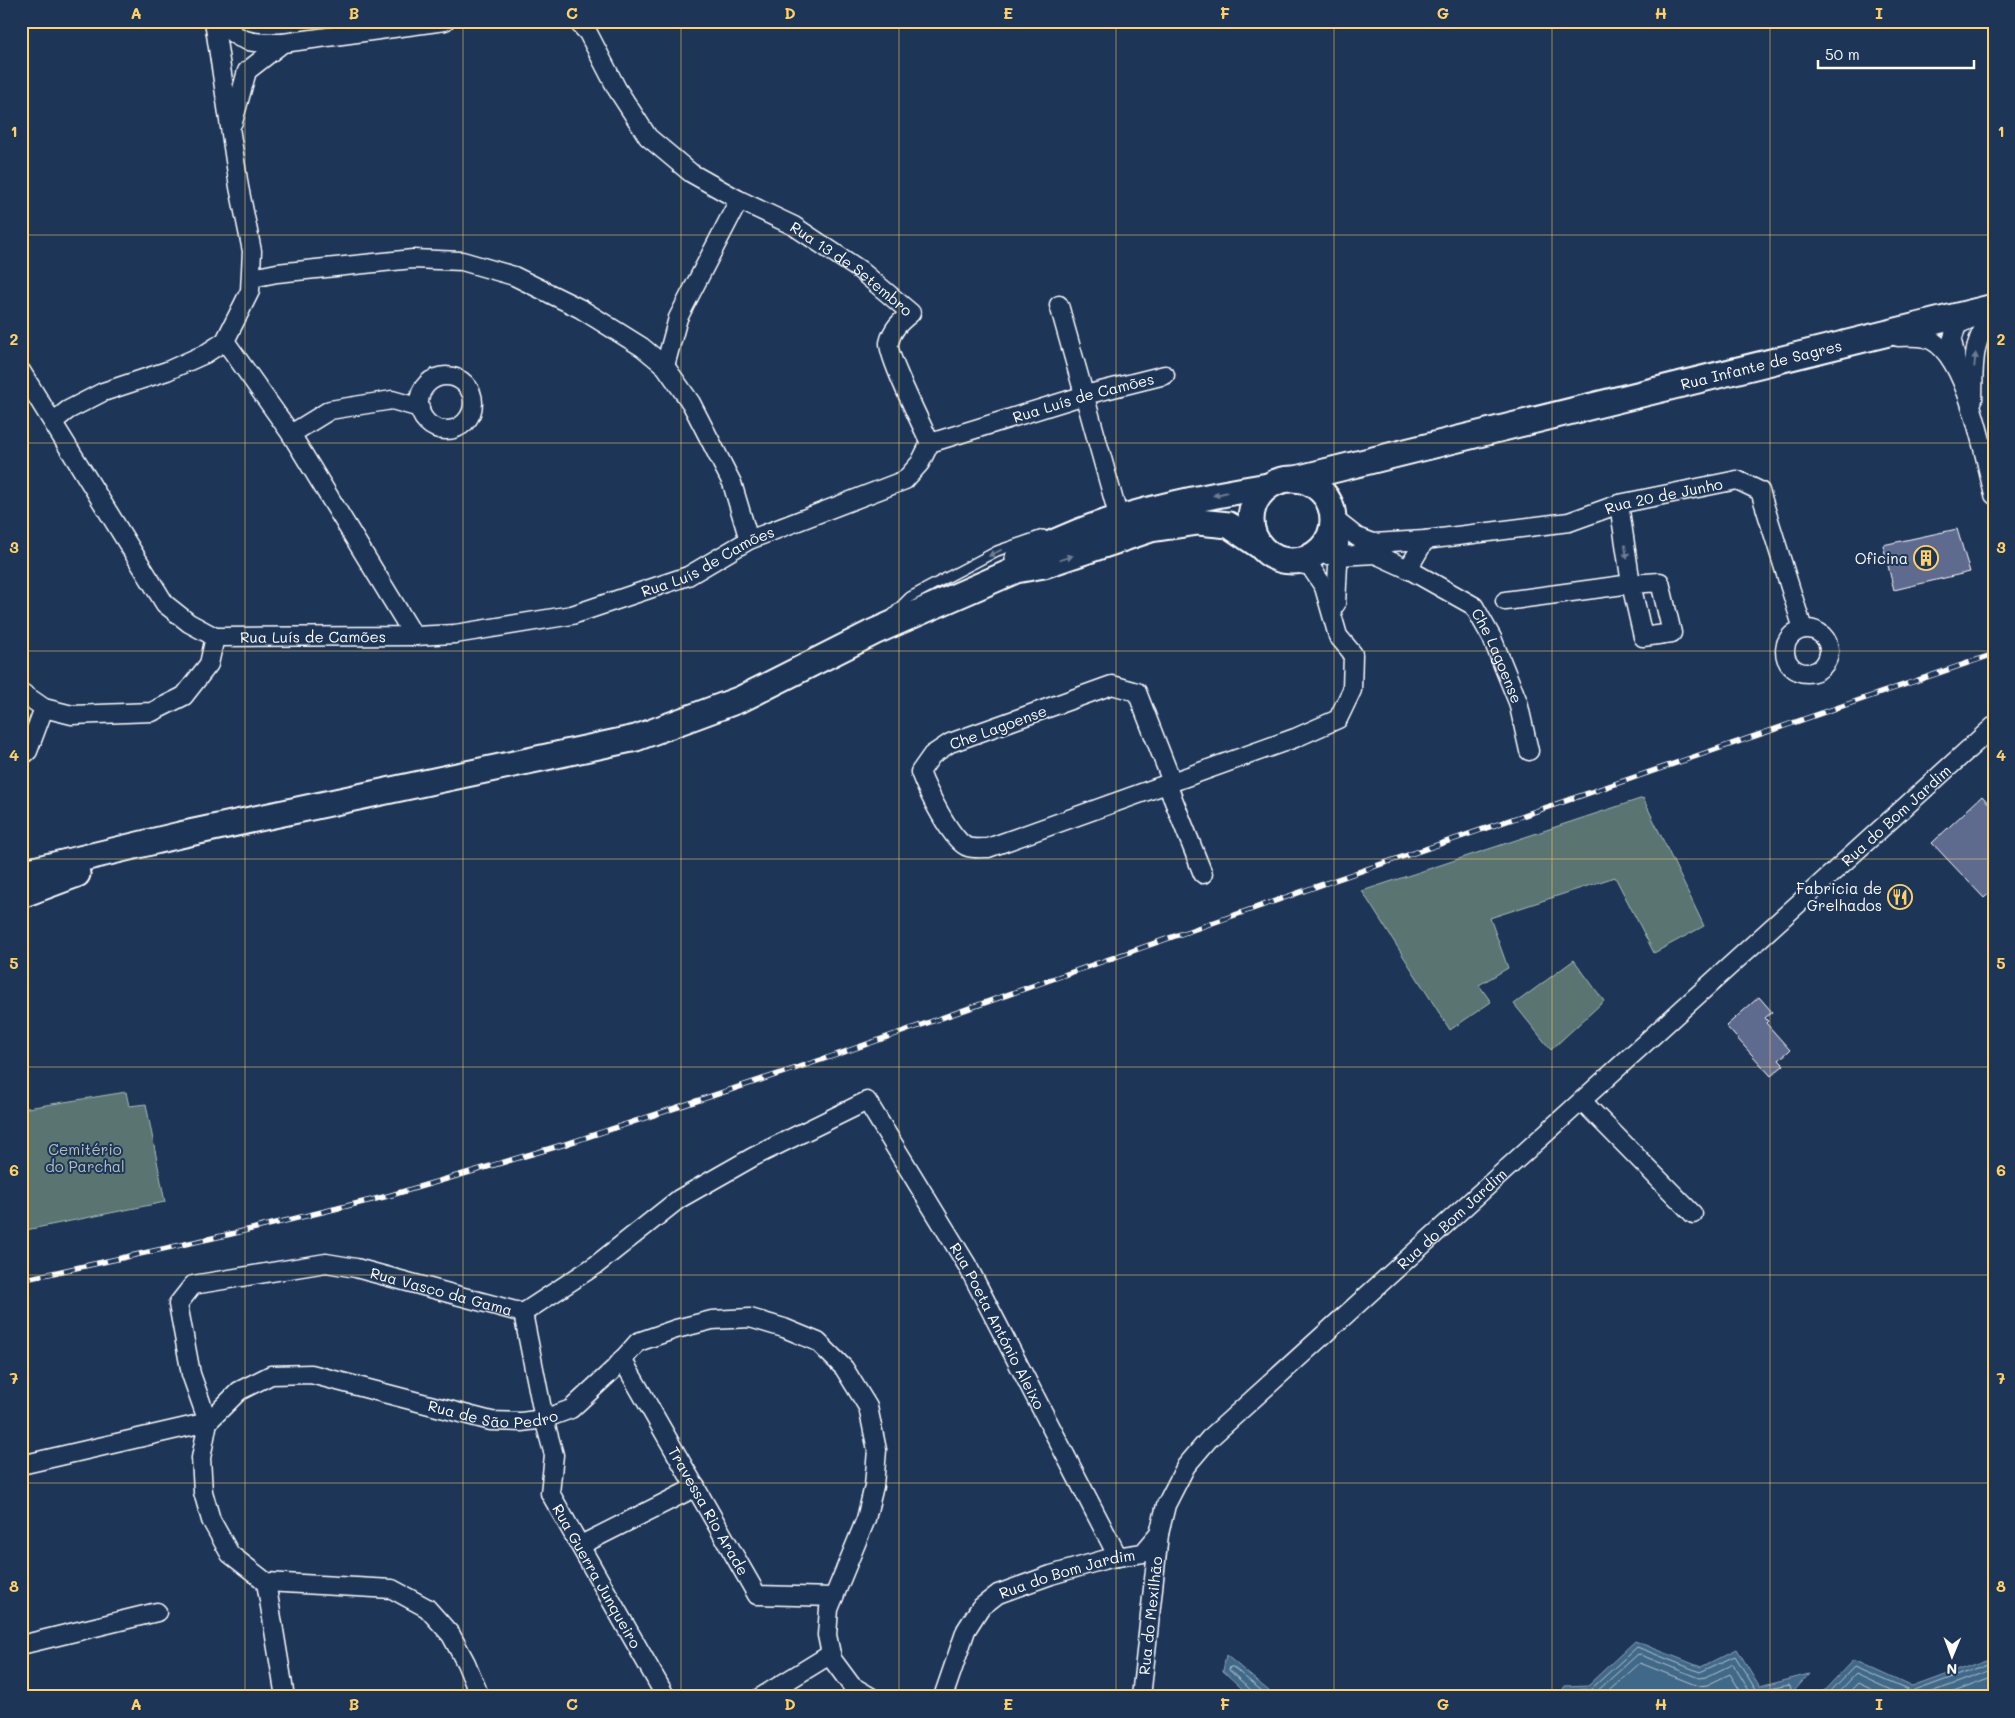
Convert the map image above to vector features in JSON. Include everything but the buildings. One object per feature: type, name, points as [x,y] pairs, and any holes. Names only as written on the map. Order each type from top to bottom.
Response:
[{"type":"main road","name":"Rua Infante de Sagres","points":[[1528,423],[1861,339],[1960,319],[1994,307]]},
{"type":"main road","points":[[1296,479],[1358,462],[1528,423]]},
{"type":"main road","points":[[21,874],[180,835],[636,738],[740,699],[874,632],[1016,570],[1044,565],[1152,529],[1198,522],[1229,524],[1258,544],[1274,558],[1288,562],[1327,555],[1327,544],[1334,526],[1337,493],[1350,479],[1375,467],[1528,423]]},
{"type":"main road","points":[[874,632],[919,600],[1093,527],[1158,508],[1268,486],[1288,479],[1296,479],[1304,480],[1318,487],[1335,517]]},
{"type":"main road","points":[[1258,544],[1250,528],[1251,511],[1259,494],[1268,486]]},
{"type":"main road","points":[[21,895],[180,835]]},
{"type":"street","points":[[54,421],[68,410],[103,392],[166,371],[205,354],[225,341],[250,291],[252,251],[214,21]]},
{"type":"street","points":[[221,21],[229,32],[251,43],[283,43],[445,21]]},
{"type":"street","points":[[576,21],[588,33],[617,89],[648,137],[691,173],[739,200],[678,318],[665,366]]},
{"type":"street","points":[[231,130],[247,71],[283,43]]},
{"type":"street","name":"Rua 13 de Setembro","points":[[739,200],[794,226],[860,270],[911,313],[894,328],[888,346],[903,385],[930,443]]},
{"type":"street","points":[[252,278],[277,272],[413,259],[462,260],[514,276],[581,309],[642,347],[665,366],[691,403],[732,482],[749,540]]},
{"type":"street","points":[[1059,305],[1085,396],[1111,510]]},
{"type":"street","points":[[1973,408],[1974,370],[1978,338],[1986,324],[1994,317]]},
{"type":"street","points":[[1959,374],[1952,341],[1960,319],[1970,322],[1978,338]]},
{"type":"street","points":[[1861,339],[1926,338],[1943,349],[1959,374],[1973,408],[1988,456],[1994,496]]},
{"type":"street","points":[[225,341],[291,434],[414,636]]},
{"type":"street","points":[[21,370],[165,604],[188,623],[215,637],[209,664],[184,696],[152,712],[72,715],[44,708],[21,692]]},
{"type":"street","name":"Rua Luís de Camões","points":[[215,637],[455,634],[572,615],[688,576],[749,540],[905,480],[920,463],[930,443],[1085,396],[1165,375]]},
{"type":"street","points":[[291,434],[330,410],[392,400],[420,408]]},
{"type":"street","name":"Rua 20 de Junho","points":[[1373,543],[1425,540],[1569,522],[1619,504],[1737,480],[1760,491],[1803,629]]},
{"type":"street","points":[[1505,601],[1631,584],[1619,504]]},
{"type":"street","points":[[1335,517],[1357,537],[1373,543],[1408,568]]},
{"type":"street","points":[[1408,568],[1425,540]]},
{"type":"street","points":[[1353,654],[1341,626],[1327,555],[1375,554],[1408,568]]},
{"type":"street","points":[[1288,562],[1310,566],[1324,587],[1338,636],[1353,654]]},
{"type":"street","name":"Che Lagoense","points":[[1408,568],[1474,606],[1492,638],[1518,702],[1529,751]]},
{"type":"street","name":"Che Lagoense","points":[[1203,874],[1169,784],[1138,692],[1112,685],[950,743],[932,755],[920,772],[926,790],[955,837],[967,847],[988,848],[1169,784],[1295,738],[1338,719],[1352,690],[1353,654]]},
{"type":"street","points":[[21,757],[28,751],[44,708]]},
{"type":"street","name":"Rua do Bom Jardim","points":[[943,1697],[966,1630],[980,1608],[998,1594],[1051,1575],[1143,1552],[1159,1534],[1166,1506],[1186,1466],[1209,1439],[1994,726]]},
{"type":"street","name":"Rua Vasco da Gama","points":[[208,1422],[191,1374],[178,1304],[193,1285],[326,1263],[356,1268],[523,1313],[596,1265],[679,1199],[753,1157],[867,1101]]},
{"type":"street","name":"Rua Poeta António Aleixo","points":[[867,1101],[966,1265],[1118,1557]]},
{"type":"street","points":[[1582,1101],[1693,1214]]},
{"type":"street","name":"Rua Guerra Junqueiro","points":[[523,1313],[544,1419],[554,1454],[550,1493],[666,1697]]},
{"type":"street","name":"Rua de São Pedro","points":[[208,1422],[239,1391],[271,1375],[311,1374],[491,1420],[521,1422],[544,1419],[571,1409],[638,1342],[676,1329],[712,1320],[750,1318],[784,1328],[818,1342],[844,1368],[868,1407],[877,1450],[874,1486],[866,1519],[829,1609],[827,1635],[832,1659],[852,1686],[871,1697]]},
{"type":"street","name":"Travessa Rio Arade","points":[[622,1359],[757,1595],[834,1597]]},
{"type":"street","points":[[21,1465],[208,1422],[201,1458],[203,1492],[211,1520],[230,1554],[266,1582],[392,1589],[427,1608],[451,1635],[466,1663],[480,1697]]},
{"type":"street","points":[[581,1546],[696,1487]]},
{"type":"street","name":"Rua do Mexilhão","points":[[1141,1697],[1159,1534]]},
{"type":"street","points":[[266,1582],[285,1697]]},
{"type":"street","points":[[21,1644],[157,1612]]},
{"type":"street","points":[[761,1697],[831,1654]]},
{"type":"lane","points":[[1111,510],[1158,508]]},
{"type":"lane","points":[[874,632],[910,597],[997,551],[1052,531]]},
{"type":"green space","points":[[1643,798],[1704,926],[1654,953],[1615,877],[1490,918],[1508,968],[1479,985],[1491,1002],[1450,1030],[1362,891]]},
{"type":"green space","points":[[1574,960],[1604,1001],[1551,1050],[1514,1004]]},
{"type":"green space","name":"Cemitério do Parchal","points":[[126,1092],[129,1106],[146,1104],[165,1202],[21,1231],[21,1109]]},
{"type":"water","points":[[1635,1641],[1701,1667],[1737,1649],[1760,1687],[1809,1674],[1789,1697],[1558,1697],[1565,1686],[1588,1685]]},
{"type":"water","points":[[1226,1655],[1276,1697],[1251,1697],[1223,1671]]},
{"type":"water","points":[[1994,1657],[1994,1697],[1818,1697],[1853,1660],[1912,1687]]},
{"type":"railway","points":[[21,1280],[231,1234],[388,1196],[569,1143],[833,1056],[1332,881],[1994,654]]},
{"type":"place","name":"Oficina","points":[[1926,558]]},
{"type":"place","name":"Fabricia de Grelhados","points":[[1900,897]]}]
